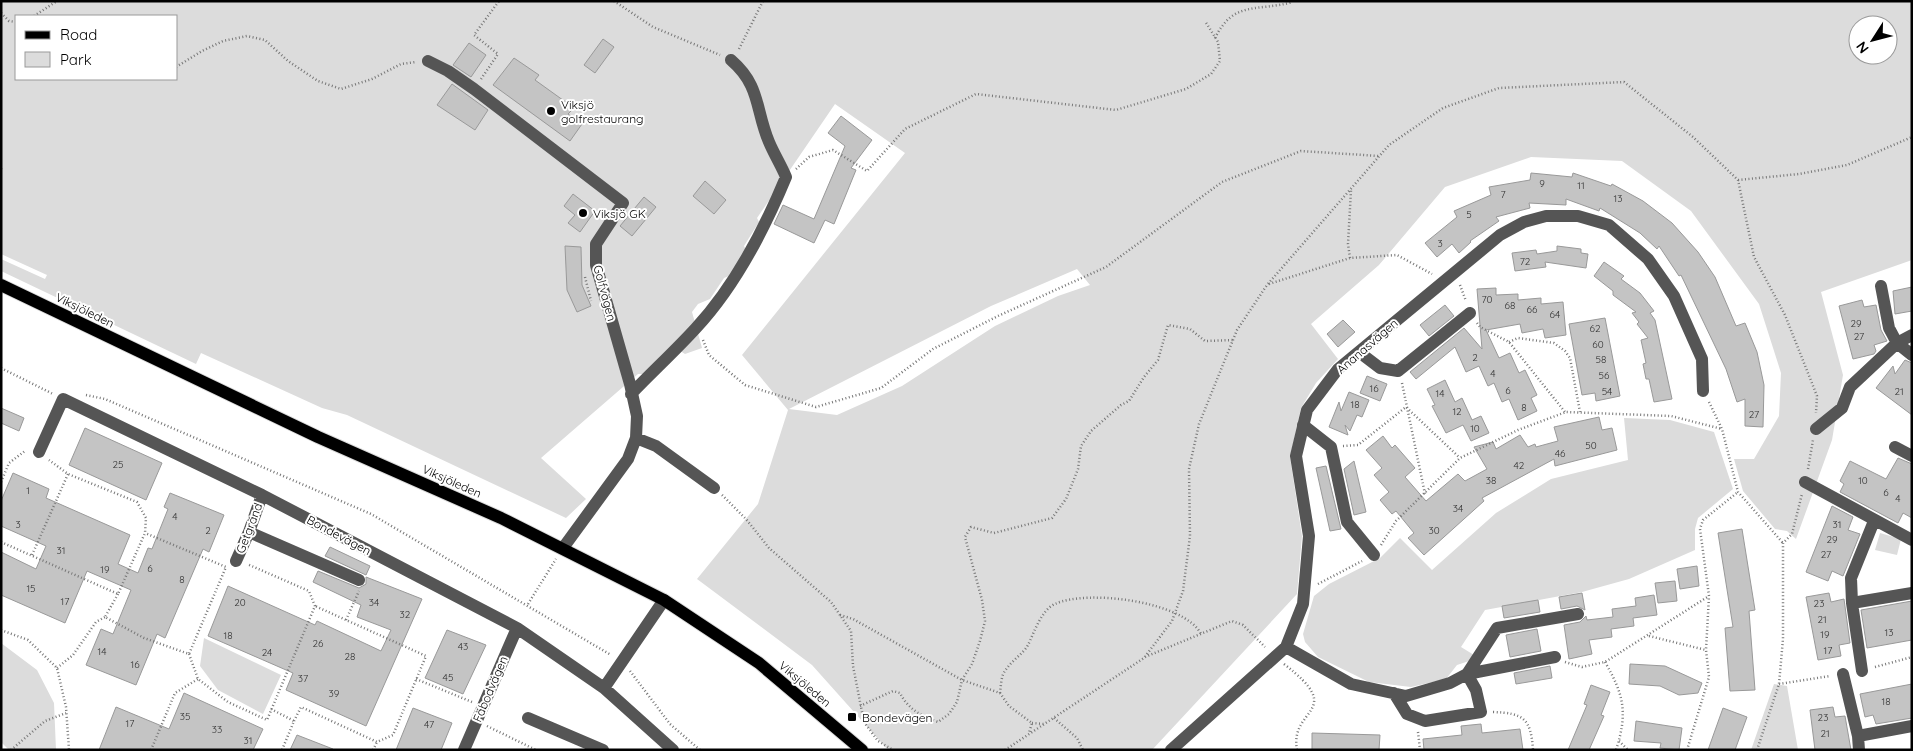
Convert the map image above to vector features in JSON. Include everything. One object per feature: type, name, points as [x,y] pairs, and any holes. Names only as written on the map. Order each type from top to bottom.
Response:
[{"type":"main road","name":"Viksjöleden","points":[[1,285],[318,437],[501,518],[564,548],[664,600],[760,663],[862,750]]},
{"type":"street","points":[[631,394],[697,327],[738,271],[767,222],[786,177],[769,141],[755,91],[745,71],[731,60]]},
{"type":"street","name":"Golfvägen","points":[[428,61],[448,71],[474,89],[623,203],[610,219],[596,244],[596,265],[628,377],[637,416],[636,438],[628,459],[564,548]]},
{"type":"street","name":"Ananasvägen","points":[[1171,750],[1286,647],[1303,604],[1309,536],[1296,456],[1307,410],[1338,369],[1500,235],[1524,222],[1546,216],[1578,216],[1609,225],[1648,258],[1674,296],[1702,359],[1703,391]]},
{"type":"street","points":[[1881,286],[1890,328],[1897,343],[1912,355]]},
{"type":"street","points":[[1359,352],[1380,368],[1398,372],[1470,313]]},
{"type":"street","points":[[1816,429],[1842,408],[1850,387],[1897,343],[1912,335]]},
{"type":"street","points":[[39,452],[69,402]]},
{"type":"street","name":"Bondevägen","points":[[69,402],[262,495],[517,628],[604,688],[670,749]]},
{"type":"street","points":[[1303,425],[1331,447],[1347,522],[1374,555]]},
{"type":"street","points":[[636,438],[656,446],[714,488]]},
{"type":"street","points":[[1895,447],[1912,456]]},
{"type":"street","points":[[1805,482],[1912,540]]},
{"type":"street","name":"Getgränd","points":[[231,564],[249,532],[262,495]]},
{"type":"street","points":[[1862,671],[1852,603],[1851,578],[1874,521]]},
{"type":"street","points":[[249,532],[359,580]]},
{"type":"street","points":[[1852,603],[1911,588]]},
{"type":"street","points":[[604,688],[664,600]]},
{"type":"street","points":[[1467,674],[1497,628],[1578,614]]},
{"type":"street","name":"Fäbodvägen","points":[[464,750],[517,628]]},
{"type":"street","points":[[1286,647],[1351,684],[1406,696],[1450,684],[1467,674],[1555,658]]},
{"type":"street","points":[[1394,693],[1407,714],[1425,721],[1481,712],[1476,690],[1467,674]]},
{"type":"street","points":[[1843,674],[1858,736],[1859,750]]},
{"type":"street","points":[[528,718],[603,750]]},
{"type":"street","points":[[1858,736],[1912,726]]},
{"type":"path","points":[[36,15],[57,1]]},
{"type":"path","points":[[474,89],[498,54],[474,36],[498,1]]},
{"type":"path","points":[[614,1],[653,26],[731,60],[743,44],[763,1]]},
{"type":"path","points":[[1215,38],[1223,22],[1236,11],[1272,8],[1294,2]]},
{"type":"path","points":[[1,12],[9,21],[15,22]]},
{"type":"path","points":[[786,177],[809,157],[833,150],[867,171],[905,129],[976,94],[1116,110],[1186,89],[1211,74],[1220,61],[1215,38],[1205,21]]},
{"type":"path","points":[[178,66],[223,41],[247,36],[265,40],[288,61],[318,81],[341,89],[372,79],[401,64],[428,61]]},
{"type":"path","points":[[1005,750],[1144,658],[1172,621],[1183,591],[1190,536],[1190,469],[1199,424],[1232,340],[1268,285],[1389,145],[1444,108],[1499,88],[1624,82],[1694,136],[1738,180],[1754,257],[1785,315],[1817,396],[1816,429],[1805,482],[1792,534],[1783,543]]},
{"type":"path","points":[[1738,180],[1799,174],[1848,165],[1912,137]]},
{"type":"path","points":[[697,327],[709,355],[745,385],[816,407],[881,388],[933,349],[998,316],[1106,267],[1222,182],[1302,151],[1379,156]]},
{"type":"path","points":[[1350,258],[1348,244],[1351,188]]},
{"type":"path","points":[[1268,285],[1350,258],[1397,255],[1444,281],[1460,284],[1470,313],[1480,327],[1509,342],[1566,412]]},
{"type":"path","points":[[860,706],[892,691],[900,693],[905,702],[921,716],[938,722],[949,714],[957,702],[962,680],[972,664],[984,621],[982,600],[965,537],[971,527],[994,533],[1052,518],[1066,499],[1078,469],[1081,446],[1091,431],[1121,405],[1129,401],[1142,383],[1144,376],[1158,360],[1168,325],[1190,328],[1205,341],[1232,340]]},
{"type":"path","points":[[1509,342],[1518,338],[1554,343],[1565,350],[1570,358],[1580,412]]},
{"type":"path","points":[[1,368],[69,402],[87,395],[105,399],[371,514],[528,604],[623,662],[670,724],[700,750]]},
{"type":"path","points":[[1398,372],[1425,494]]},
{"type":"path","points":[[1703,391],[1716,411],[1738,492],[1783,543],[1783,639],[1779,684],[1757,750]]},
{"type":"path","points":[[1331,447],[1358,445],[1406,407]]},
{"type":"path","points":[[1406,407],[1460,458]]},
{"type":"path","points":[[1304,592],[1374,555],[1396,521],[1460,458],[1518,430],[1566,412],[1671,416],[1722,429]]},
{"type":"path","points":[[1,482],[9,463],[29,448],[39,452],[68,474],[137,502],[146,518],[146,533],[106,617],[96,622],[73,655],[57,668]]},
{"type":"path","points":[[32,555],[68,474]]},
{"type":"path","points":[[714,488],[746,519],[769,548],[831,602],[851,631],[860,706],[864,722],[878,741],[893,750]]},
{"type":"path","points":[[1687,750],[1710,677],[1706,650],[1709,596],[1700,529],[1704,520],[1738,492]]},
{"type":"path","points":[[146,533],[309,591],[315,606],[426,656],[394,736],[377,742],[373,750]]},
{"type":"path","points":[[1,542],[118,594]]},
{"type":"path","points":[[528,604],[564,548]]},
{"type":"path","points":[[231,564],[189,654],[198,679],[228,702],[267,720],[315,606]]},
{"type":"path","points":[[346,620],[363,582],[359,580]]},
{"type":"path","points":[[1000,693],[1003,672],[1028,646],[1030,636],[1053,605],[1070,599],[1095,596],[1106,600],[1132,601],[1186,617],[1196,626],[1200,634]]},
{"type":"path","points":[[1555,658],[1582,667],[1604,662],[1649,636],[1709,596]]},
{"type":"path","points":[[840,615],[852,619],[962,680],[1000,693],[1009,706],[1022,717],[1032,723],[1045,724]]},
{"type":"path","points":[[106,617],[144,638],[189,654]]},
{"type":"path","points":[[1,630],[28,640],[57,668],[66,713],[69,750]]},
{"type":"path","points":[[1649,636],[1706,650]]},
{"type":"path","points":[[1604,662],[1620,693],[1624,718],[1616,750]]},
{"type":"path","points":[[151,750],[176,694],[198,679]]},
{"type":"path","points":[[416,679],[482,706]]},
{"type":"path","points":[[282,750],[301,707],[377,742]]},
{"type":"path","points":[[271,710],[294,720]]},
{"type":"path","points":[[1481,712],[1518,714],[1526,720],[1532,736],[1533,750]]},
{"type":"path","points":[[11,750],[44,722],[66,713]]},
{"type":"path","points":[[1054,718],[1077,738],[1083,750]]},
{"type":"path","points":[[476,721],[536,750]]},
{"type":"path","points":[[1029,734],[1032,723]]},
{"type":"path","points":[[1619,741],[1628,750]]},
{"type":"green space","points":[[1,1],[1912,1],[1912,260],[1821,292],[1843,375],[1832,440],[1796,539],[1787,531],[1775,529],[1743,491],[1734,459],[1754,459],[1779,416],[1781,373],[1759,304],[1691,211],[1622,161],[1531,157],[1445,187],[1379,265],[1311,324],[1338,359],[1316,383],[1301,408],[1290,457],[1302,536],[1297,594],[1152,750],[888,750],[812,665],[697,579],[758,504],[788,410],[742,355],[905,153],[835,104],[757,218],[759,222],[744,246],[750,258],[741,271],[724,278],[710,299],[698,304],[692,312],[702,348],[685,354],[674,347],[643,374],[638,374],[541,458],[586,499],[566,518],[347,415],[322,408],[201,353],[196,364],[1,271],[1,259],[45,279],[47,275],[1,254]],"holes":[[[1077,269],[1090,285],[1058,296],[995,326],[902,386],[837,415],[789,409],[991,306]]]},
{"type":"green space","points":[[1624,418],[1670,420],[1714,432],[1733,489],[1698,518],[1695,529],[1695,550],[1629,579],[1582,592],[1485,610],[1461,647],[1474,655],[1469,661],[1457,665],[1446,679],[1411,687],[1369,682],[1318,657],[1305,642],[1303,634],[1314,596],[1329,584],[1380,558],[1400,538],[1432,570],[1496,513],[1551,479],[1628,460]]},
{"type":"green space","points":[[1880,533],[1901,539],[1897,555],[1875,550]]},
{"type":"green space","points":[[204,638],[281,675],[263,714],[218,690],[200,666]]},
{"type":"green space","points":[[1,643],[37,670],[54,703],[56,750],[9,750],[1,742]]},
{"type":"green space","points":[[1774,684],[1787,686],[1798,750],[1751,750]]},
{"type":"building","points":[[603,39],[614,47],[595,73],[584,65]]},
{"type":"building","points":[[469,43],[486,55],[471,77],[453,65]]},
{"type":"building","points":[[514,58],[539,75],[535,80],[574,108],[568,114],[582,124],[570,141],[493,85]]},
{"type":"building","points":[[452,84],[488,110],[475,130],[437,105]]},
{"type":"building","points":[[841,116],[872,140],[851,168],[856,170],[834,224],[825,220],[814,243],[774,224],[783,205],[814,219],[845,146],[828,133]]},
{"type":"building","points":[[1531,173],[1572,177],[1573,173],[1611,186],[1612,184],[1643,201],[1672,223],[1698,252],[1715,277],[1736,326],[1745,323],[1757,352],[1764,385],[1763,427],[1745,426],[1745,399],[1737,402],[1726,369],[1681,275],[1679,276],[1659,246],[1657,249],[1640,233],[1600,208],[1599,211],[1566,199],[1566,205],[1529,203],[1530,208],[1496,217],[1499,221],[1470,241],[1459,253],[1452,244],[1437,257],[1425,243],[1457,217],[1454,211],[1491,195],[1489,187],[1530,180]]},
{"type":"building","points":[[705,181],[726,200],[714,214],[693,196]]},
{"type":"building","name":"Viksjö GK","points":[[573,194],[595,211],[580,232],[568,223],[575,215],[564,206]]},
{"type":"building","points":[[644,197],[656,207],[632,236],[620,226]]},
{"type":"building","points":[[565,246],[581,247],[582,285],[591,306],[577,312],[567,290]]},
{"type":"building","points":[[1557,246],[1581,249],[1581,253],[1588,254],[1586,268],[1545,262],[1546,267],[1515,271],[1512,253],[1536,250],[1537,254],[1557,251]]},
{"type":"building","points":[[1604,262],[1624,276],[1621,279],[1640,293],[1654,311],[1650,313],[1655,320],[1672,399],[1654,402],[1649,379],[1646,379],[1643,364],[1646,363],[1641,340],[1648,338],[1637,324],[1639,322],[1632,313],[1636,312],[1613,295],[1613,291],[1594,276]]},
{"type":"building","points":[[1912,287],[1912,311],[1895,314],[1893,291]]},
{"type":"building","points":[[1496,288],[1496,295],[1518,294],[1518,300],[1541,298],[1541,304],[1563,302],[1566,335],[1545,338],[1543,329],[1522,333],[1520,324],[1486,330],[1499,358],[1510,353],[1519,373],[1525,370],[1537,395],[1531,398],[1537,411],[1518,420],[1509,399],[1502,402],[1494,383],[1488,386],[1479,366],[1466,372],[1455,347],[1416,379],[1410,372],[1464,328],[1482,349],[1477,289]]},
{"type":"building","points":[[1862,300],[1864,307],[1876,305],[1881,330],[1887,341],[1874,345],[1876,351],[1874,354],[1853,359],[1839,306]]},
{"type":"building","points":[[1445,305],[1454,316],[1429,336],[1420,325]]},
{"type":"building","points":[[1605,318],[1620,396],[1596,401],[1595,393],[1582,395],[1569,324]]},
{"type":"building","points":[[1343,320],[1355,332],[1338,347],[1327,334]]},
{"type":"building","points":[[1905,360],[1912,363],[1912,415],[1876,388],[1893,366],[1895,374]]},
{"type":"building","points":[[1367,376],[1387,384],[1380,401],[1360,393]]},
{"type":"building","points":[[1445,380],[1455,402],[1462,398],[1472,420],[1481,416],[1489,433],[1471,441],[1463,425],[1446,433],[1432,406],[1435,405],[1427,389]]},
{"type":"building","points":[[1349,392],[1369,400],[1362,417],[1357,415],[1350,431],[1345,425],[1348,435],[1329,427],[1339,402],[1341,411]]},
{"type":"building","points":[[1,408],[24,418],[19,431],[1,423]]},
{"type":"building","points":[[1599,417],[1602,430],[1612,428],[1617,450],[1555,466],[1554,459],[1482,498],[1484,501],[1424,555],[1408,538],[1414,533],[1396,511],[1392,514],[1380,500],[1389,492],[1374,475],[1382,468],[1366,450],[1383,436],[1392,448],[1395,445],[1415,468],[1405,477],[1426,501],[1458,474],[1465,481],[1487,469],[1474,447],[1493,442],[1496,449],[1520,435],[1528,447],[1535,444],[1536,447],[1558,441],[1554,427]]},
{"type":"building","points":[[85,428],[162,463],[146,500],[69,465]]},
{"type":"building","points":[[1898,458],[1912,464],[1912,518],[1903,513],[1898,523],[1840,492],[1844,484],[1840,481],[1850,461],[1886,479]]},
{"type":"building","points":[[1354,461],[1366,512],[1354,515],[1344,469]]},
{"type":"building","points":[[1326,466],[1341,529],[1330,531],[1316,468]]},
{"type":"building","points":[[13,473],[49,489],[46,498],[130,535],[118,564],[138,573],[148,548],[152,549],[168,509],[164,507],[170,493],[224,515],[209,552],[203,549],[165,638],[157,634],[136,685],[86,665],[101,629],[113,634],[131,590],[87,571],[65,623],[1,595],[1,552],[36,569],[46,546],[1,526],[1,501]]},
{"type":"building","points":[[1832,506],[1853,517],[1848,530],[1860,534],[1843,576],[1832,571],[1828,581],[1806,572]]},
{"type":"building","points":[[1742,529],[1755,610],[1749,611],[1755,690],[1730,691],[1725,628],[1733,627],[1718,533]]},
{"type":"building","points":[[330,547],[370,566],[366,575],[325,556]]},
{"type":"building","points":[[1697,566],[1699,586],[1680,589],[1677,569]]},
{"type":"building","points":[[318,571],[359,588],[366,584],[366,577],[422,599],[366,726],[286,690],[293,673],[208,636],[228,586],[315,625],[317,621],[381,651],[391,630],[357,617],[361,605],[313,582]]},
{"type":"building","points":[[1675,581],[1677,601],[1658,603],[1655,583]]},
{"type":"building","points":[[1582,593],[1585,610],[1577,606],[1561,609],[1559,597]]},
{"type":"building","points":[[1829,593],[1831,602],[1844,599],[1850,643],[1839,645],[1841,656],[1818,660],[1806,597]]},
{"type":"building","points":[[1654,595],[1657,615],[1633,618],[1634,626],[1611,629],[1612,637],[1589,640],[1592,654],[1569,659],[1564,625],[1580,622],[1586,616],[1587,620],[1613,617],[1612,609],[1636,606],[1635,598]]},
{"type":"building","points":[[1538,600],[1540,612],[1504,618],[1502,606]]},
{"type":"building","points":[[1912,601],[1912,640],[1867,648],[1861,610]]},
{"type":"building","points":[[1537,629],[1541,651],[1510,657],[1506,635]]},
{"type":"building","points":[[447,630],[486,645],[463,694],[425,678]]},
{"type":"building","points":[[1630,664],[1665,666],[1702,683],[1698,693],[1679,695],[1660,686],[1629,684]]},
{"type":"building","points":[[1550,666],[1552,678],[1516,684],[1514,673]]},
{"type":"building","points":[[1912,684],[1912,718],[1876,724],[1873,715],[1865,717],[1860,694]]},
{"type":"building","points":[[1591,685],[1610,692],[1601,715],[1604,716],[1589,750],[1568,750],[1587,705],[1584,704]]},
{"type":"building","points":[[184,693],[263,729],[253,750],[99,750],[116,707],[169,729]]},
{"type":"building","points":[[1833,707],[1835,717],[1845,716],[1851,750],[1815,750],[1810,710]]},
{"type":"building","points":[[413,708],[452,723],[441,750],[396,750]]},
{"type":"building","points":[[1723,708],[1747,717],[1735,750],[1708,750]]},
{"type":"building","points":[[1636,721],[1682,728],[1679,750],[1660,748],[1661,743],[1634,741]]},
{"type":"building","points":[[1481,724],[1482,733],[1520,729],[1523,750],[1424,750],[1423,739],[1462,735],[1461,726]]},
{"type":"building","points":[[1312,733],[1380,735],[1379,750],[1312,750]]},
{"type":"building","points":[[297,735],[333,749],[333,750],[290,750]]},
{"type":"place","name":"Viksjö golfrestaurang","points":[[551,111]]},
{"type":"place","name":"Viksjö GK","points":[[583,213]]},
{"type":"place","name":"Bondevägen","points":[[852,717]]}]
